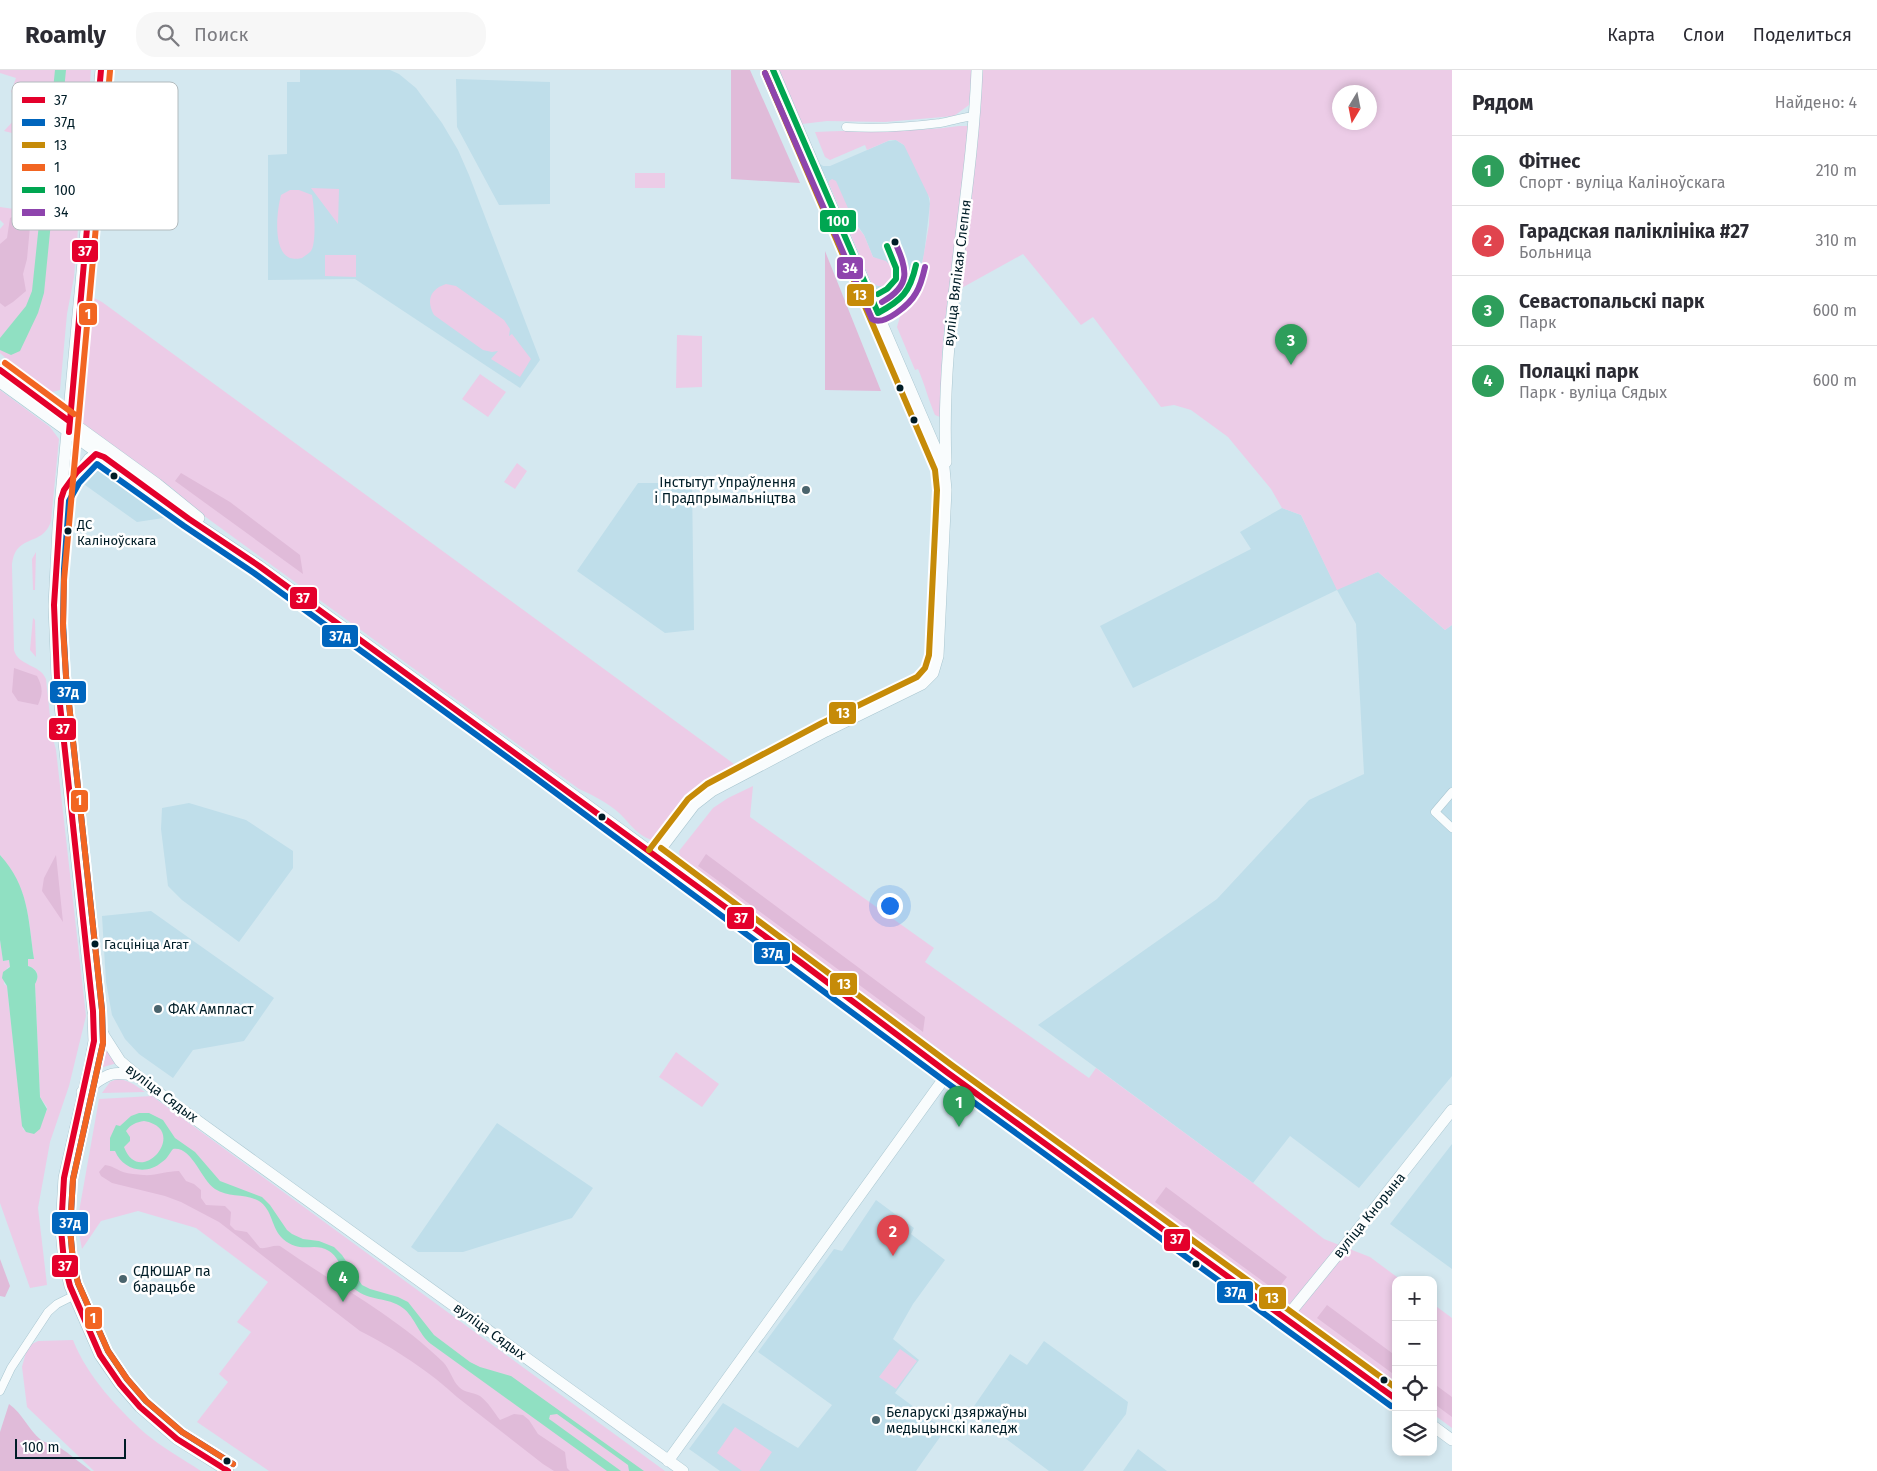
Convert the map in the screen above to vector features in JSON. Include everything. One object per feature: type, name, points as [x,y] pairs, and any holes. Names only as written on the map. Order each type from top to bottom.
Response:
[{"type":"main road","points":[[773,70],[929,430],[946,476]]},
{"type":"main road","name":"вуліца Вялікая Слепня","points":[[656,855],[694,805],[712,791],[826,731],[916,688],[929,679],[936,666],[946,476],[944,425],[949,340],[975,116],[977,70]]},
{"type":"main road","name":"вуліца Сядых","points":[[87,230],[55,580],[55,651],[93,1011],[113,1051],[120,1061],[137,1076],[682,1471]]},
{"type":"main road","points":[[0,370],[69,426],[102,456],[188,519],[259,566],[656,855],[948,1073],[1392,1396]]},
{"type":"main road","points":[[0,382],[157,484],[259,566]]},
{"type":"main road","points":[[929,430],[944,425]]},
{"type":"main road","points":[[62,496],[89,458],[96,454],[102,456]]},
{"type":"main road","points":[[93,1011],[94,1041],[64,1178],[60,1229],[64,1262],[73,1296],[100,1355],[120,1384],[140,1407],[177,1439],[228,1471]]},
{"type":"main road","points":[[82,1092],[112,1073],[120,1072],[137,1076]]},
{"type":"main road","points":[[668,1460],[948,1073]]},
{"type":"main road","name":"вуліца Кнорына","points":[[1285,1319],[1452,1110]]},
{"type":"main road","points":[[1437,1429],[1452,1440]]},
{"type":"street","points":[[846,127],[908,126],[943,123],[962,117],[975,116]]},
{"type":"street","points":[[1452,792],[1435,812],[1452,828]]},
{"type":"street","points":[[0,1391],[11,1368],[48,1312],[57,1304],[73,1296]]},
{"type":"shaded area","points":[[0,70],[91,70],[90,82],[15,82],[16,78],[0,73]]},
{"type":"shaded area","points":[[55,70],[66,70],[65,82],[54,82]]},
{"type":"shaded area","points":[[300,70],[390,70],[399,74],[416,88],[442,123],[458,150],[469,175],[540,360],[520,388],[355,279],[268,280],[268,155],[287,154],[287,82],[300,82]]},
{"type":"shaded area","points":[[731,70],[750,70],[800,183],[731,179]]},
{"type":"shaded area","points":[[779,70],[972,70],[969,105],[954,116],[885,122],[827,121],[802,124]]},
{"type":"shaded area","points":[[982,70],[1452,70],[1452,625],[1445,630],[1378,572],[1337,590],[1301,515],[1282,508],[1271,489],[1228,437],[1191,410],[1174,405],[1161,407],[1093,317],[1081,325],[1023,254],[958,290]]},
{"type":"shaded area","points":[[456,79],[550,82],[550,204],[499,205],[457,127]]},
{"type":"shaded area","points":[[12,122],[12,133],[4,131]]},
{"type":"shaded area","points":[[969,126],[959,234],[945,320],[940,417],[935,415],[918,369],[915,370],[897,327],[901,306],[913,292],[921,270],[929,225],[930,199],[904,145],[896,140],[890,140],[867,150],[865,145],[830,160],[825,157],[815,132]]},
{"type":"shaded area","points":[[896,140],[908,149],[928,193],[930,204],[924,255],[916,287],[910,297],[890,314],[890,323],[871,282],[874,285],[884,286],[889,284],[894,275],[893,268],[873,257],[864,235],[829,184],[819,163],[823,166],[830,166],[888,141]]},
{"type":"shaded area","points":[[635,173],[665,173],[665,188],[635,188]]},
{"type":"shaded area","points":[[832,179],[836,181],[855,224],[864,235],[873,257],[886,261],[893,268],[893,278],[886,285],[877,286],[871,282],[829,184],[829,181]]},
{"type":"shaded area","points":[[311,188],[339,189],[338,224]]},
{"type":"shaded area","points":[[290,190],[299,190],[312,195],[313,200],[313,246],[310,252],[299,259],[290,258],[284,254],[278,239],[277,220],[281,195]]},
{"type":"shaded area","points":[[0,207],[12,209],[12,230],[78,230],[60,390],[45,394],[0,353],[0,229],[4,224],[0,220]]},
{"type":"shaded area","points":[[12,217],[12,230],[30,230],[27,259],[23,274],[26,291],[5,307],[0,303],[0,244],[7,238],[10,218]]},
{"type":"shaded area","points":[[38,230],[50,230],[44,293],[38,313],[20,351],[11,355],[0,350],[0,338],[26,306],[32,291]]},
{"type":"shaded area","points":[[825,251],[881,391],[825,390]]},
{"type":"shaded area","points":[[325,255],[356,255],[356,277],[325,276]]},
{"type":"shaded area","points":[[446,284],[456,286],[504,320],[510,329],[509,336],[512,334],[531,359],[520,377],[491,359],[498,351],[483,350],[434,315],[430,305],[431,296],[436,289]]},
{"type":"shaded area","points":[[94,298],[734,764],[737,767],[736,770],[697,795],[660,839],[653,840],[645,837],[621,814],[598,798],[579,789],[192,507],[173,489],[81,422],[79,415],[89,305],[90,300]]},
{"type":"shaded area","points":[[677,335],[702,336],[702,387],[676,388]]},
{"type":"shaded area","points":[[480,374],[506,392],[488,417],[462,399]]},
{"type":"shaded area","points":[[0,390],[50,427],[59,439],[51,521],[42,535],[23,544],[14,556],[12,567],[14,650],[20,659],[39,670],[46,679],[52,735],[56,750],[86,1016],[69,1086],[50,1142],[38,1208],[47,1285],[30,1288],[0,1203],[0,940],[3,961],[9,960],[10,967],[7,968],[4,984],[7,986],[23,1130],[47,1111],[47,1107],[40,1097],[35,984],[37,975],[34,969],[28,966],[28,959],[34,959],[26,904],[17,880],[0,855]]},
{"type":"shaded area","points":[[92,460],[143,499],[146,499],[148,496],[183,520],[170,517],[137,522],[85,485],[77,485],[73,493],[74,486]]},
{"type":"shaded area","points":[[517,463],[527,471],[515,489],[504,482]]},
{"type":"shaded area","points":[[181,473],[230,502],[300,555],[303,574],[175,481]]},
{"type":"shaded area","points":[[638,483],[692,483],[694,630],[665,633],[577,571]]},
{"type":"shaded area","points":[[1282,508],[1301,515],[1337,589],[1378,572],[1445,630],[1452,625],[1452,1076],[1359,1188],[1290,1136],[1253,1183],[1038,1025],[1217,899],[1309,800],[1364,774],[1356,624],[1337,590],[1133,688],[1100,626],[1251,549],[1240,532]]},
{"type":"shaded area","points":[[36,552],[35,590],[33,590],[32,559]]},
{"type":"shaded area","points":[[33,618],[35,620],[36,657],[30,650]]},
{"type":"shaded area","points":[[14,668],[37,676],[42,690],[38,705],[18,701],[12,692]]},
{"type":"shaded area","points":[[753,786],[750,817],[934,948],[925,962],[1089,1078],[1096,1068],[1253,1183],[1324,1239],[1370,1257],[1396,1276],[1392,1276],[1392,1383],[680,858],[679,851],[713,808],[728,798]]},
{"type":"shaded area","points":[[189,803],[246,820],[293,851],[293,868],[239,942],[182,900],[168,886],[161,829],[162,808]]},
{"type":"shaded area","points":[[706,854],[925,1017],[923,1032],[698,866]]},
{"type":"shaded area","points":[[0,855],[10,867],[22,891],[26,904],[34,959],[28,959],[28,966],[37,973],[35,984],[40,1097],[47,1109],[40,1129],[34,1134],[26,1132],[22,1126],[7,986],[2,978],[3,972],[10,967],[9,960],[3,961],[0,940]]},
{"type":"shaded area","points":[[56,855],[63,922],[42,891],[44,878]]},
{"type":"shaded area","points":[[151,911],[274,998],[244,1041],[193,1050],[173,1078],[139,1054],[125,1039],[112,1015],[106,982],[102,916]]},
{"type":"shaded area","points":[[105,1046],[117,1063],[100,1068]]},
{"type":"shaded area","points":[[676,1052],[719,1084],[702,1107],[659,1077]]},
{"type":"shaded area","points":[[117,1079],[135,1085],[145,1092],[102,1093],[110,1082]]},
{"type":"shaded area","points":[[152,1096],[665,1471],[269,1471],[197,1422],[228,1382],[219,1374],[251,1332],[237,1322],[268,1282],[196,1228],[138,1211],[101,1221],[82,1249],[77,1223],[99,1099]]},
{"type":"shaded area","points":[[139,1113],[149,1113],[163,1120],[175,1138],[195,1152],[220,1181],[262,1197],[292,1234],[303,1239],[319,1241],[334,1247],[342,1255],[362,1285],[408,1302],[434,1335],[470,1362],[480,1367],[511,1376],[644,1471],[629,1471],[628,1465],[557,1414],[550,1415],[549,1419],[621,1471],[607,1471],[431,1344],[409,1314],[400,1306],[369,1297],[357,1291],[348,1282],[337,1258],[329,1251],[318,1247],[302,1247],[290,1244],[279,1235],[270,1214],[259,1201],[248,1197],[225,1194],[215,1189],[210,1185],[191,1158],[180,1149],[173,1149],[164,1161],[149,1169],[136,1169],[123,1163],[115,1151],[110,1151],[110,1138],[116,1125],[120,1126],[131,1116]],"holes":[[[144,1121],[157,1126],[163,1134],[163,1144],[158,1153],[150,1160],[140,1162],[131,1159],[124,1147],[130,1141],[126,1131],[134,1124]]]},
{"type":"shaded area","points":[[497,1123],[593,1188],[572,1218],[463,1252],[418,1252],[411,1247]]},
{"type":"shaded area","points":[[1452,1144],[1452,1269],[1390,1224]]},
{"type":"shaded area","points":[[105,1165],[125,1173],[143,1175],[179,1171],[186,1181],[194,1184],[201,1190],[201,1198],[206,1205],[225,1206],[231,1212],[230,1225],[235,1230],[247,1232],[260,1248],[280,1246],[405,1329],[443,1362],[459,1387],[480,1396],[500,1420],[514,1414],[523,1415],[529,1420],[538,1434],[565,1452],[567,1468],[570,1471],[554,1471],[543,1464],[424,1370],[385,1344],[360,1331],[219,1222],[181,1202],[165,1196],[112,1183],[101,1176],[99,1172]]},
{"type":"shaded area","points":[[1166,1187],[1287,1277],[1276,1291],[1155,1202]]},
{"type":"shaded area","points":[[876,1200],[914,1228],[911,1234],[945,1260],[913,1304],[893,1339],[919,1360],[895,1393],[945,1430],[916,1471],[720,1471],[689,1449],[723,1403],[798,1448],[832,1405],[758,1352],[834,1249],[842,1251]]},
{"type":"shaded area","points":[[0,1259],[10,1286],[5,1297],[0,1296]]},
{"type":"shaded area","points":[[1327,1305],[1392,1353],[1392,1373],[1317,1318]]},
{"type":"shaded area","points":[[1437,1307],[1452,1318],[1452,1428],[1437,1417]]},
{"type":"shaded area","points":[[73,1340],[95,1379],[125,1414],[146,1434],[166,1449],[201,1471],[94,1471],[27,1407],[22,1367],[30,1345],[38,1341]]},
{"type":"shaded area","points":[[1044,1341],[1128,1402],[1126,1414],[1083,1471],[1049,1471],[970,1412],[1010,1354],[1027,1365]]},
{"type":"shaded area","points":[[900,1349],[917,1361],[896,1389],[879,1377]]},
{"type":"shaded area","points":[[1437,1386],[1452,1397],[1452,1417],[1437,1406]]},
{"type":"shaded area","points":[[9,1404],[41,1440],[59,1447],[91,1471],[0,1471],[0,1432]]},
{"type":"shaded area","points":[[735,1427],[772,1452],[759,1471],[742,1471],[717,1453]]},
{"type":"shaded area","points":[[1138,1449],[1167,1471],[1123,1471]]},
{"type":"transit line","name":"37","points":[[100,82],[101,70]]},
{"type":"transit line","name":"100","points":[[773,70],[878,313],[893,304],[908,289],[916,265]]},
{"type":"transit line","name":"1","points":[[109,82],[110,71]]},
{"type":"transit line","name":"13","points":[[649,850],[688,799],[707,784],[822,723],[917,677],[925,668],[929,655],[937,490],[935,470],[765,73]]},
{"type":"transit line","name":"34","points":[[765,73],[872,319],[877,321],[890,317],[908,303],[919,287],[925,267]]},
{"type":"transit line","name":"37","points":[[69,432],[87,230]]},
{"type":"transit line","name":"1","points":[[96,230],[64,580],[63,628],[66,676],[102,1010],[103,1043],[73,1179],[70,1229],[73,1261],[78,1283],[108,1351],[127,1379],[146,1401],[182,1432],[233,1464]]},
{"type":"transit line","name":"34","points":[[882,302],[892,296],[898,289],[904,276],[902,261],[895,242]]},
{"type":"transit line","name":"100","points":[[878,294],[887,289],[896,279],[896,268],[887,246]]},
{"type":"transit line","name":"1","points":[[5,363],[74,414]]},
{"type":"transit line","name":"37","points":[[0,370],[69,421]]},
{"type":"transit line","name":"37","points":[[228,1471],[177,1439],[140,1407],[120,1384],[100,1355],[70,1286],[64,1262],[61,1229],[64,1178],[94,1041],[93,1011],[57,677],[54,605],[61,499],[64,490],[77,472],[96,454],[104,457],[189,519],[259,566],[799,961],[948,1073],[1392,1396]]},
{"type":"transit line","name":"37д","points":[[233,1464],[182,1432],[146,1401],[127,1379],[108,1351],[78,1283],[73,1261],[70,1229],[73,1179],[103,1043],[102,1010],[66,676],[63,623],[64,569],[69,501],[79,483],[97,464],[254,573],[533,776],[943,1080],[1391,1406]]},
{"type":"transit line","name":"13","points":[[661,848],[953,1066],[1392,1385]]},
{"type":"place","name":"Севастопальскі парк","points":[[1291,365]]},
{"type":"place","name":"Інстытут Упраўлення і Прадпрымальніцтва","points":[[806,490]]},
{"type":"place","name":"ДС Каліноўскага","points":[[68,531]]},
{"type":"place","name":"Гасцініца Агат","points":[[95,944]]},
{"type":"place","name":"ФАК Ампласт","points":[[158,1009]]},
{"type":"place","name":"Фітнес","points":[[959,1127]]},
{"type":"place","name":"Гарадская паліклініка #27","points":[[893,1256]]},
{"type":"place","name":"СДЮШАР па барацьбе","points":[[123,1279]]},
{"type":"place","name":"Полацкі парк","points":[[343,1302]]},
{"type":"place","name":"Беларускі дзяржаўны медыцынскі каледж","points":[[876,1420]]}]
